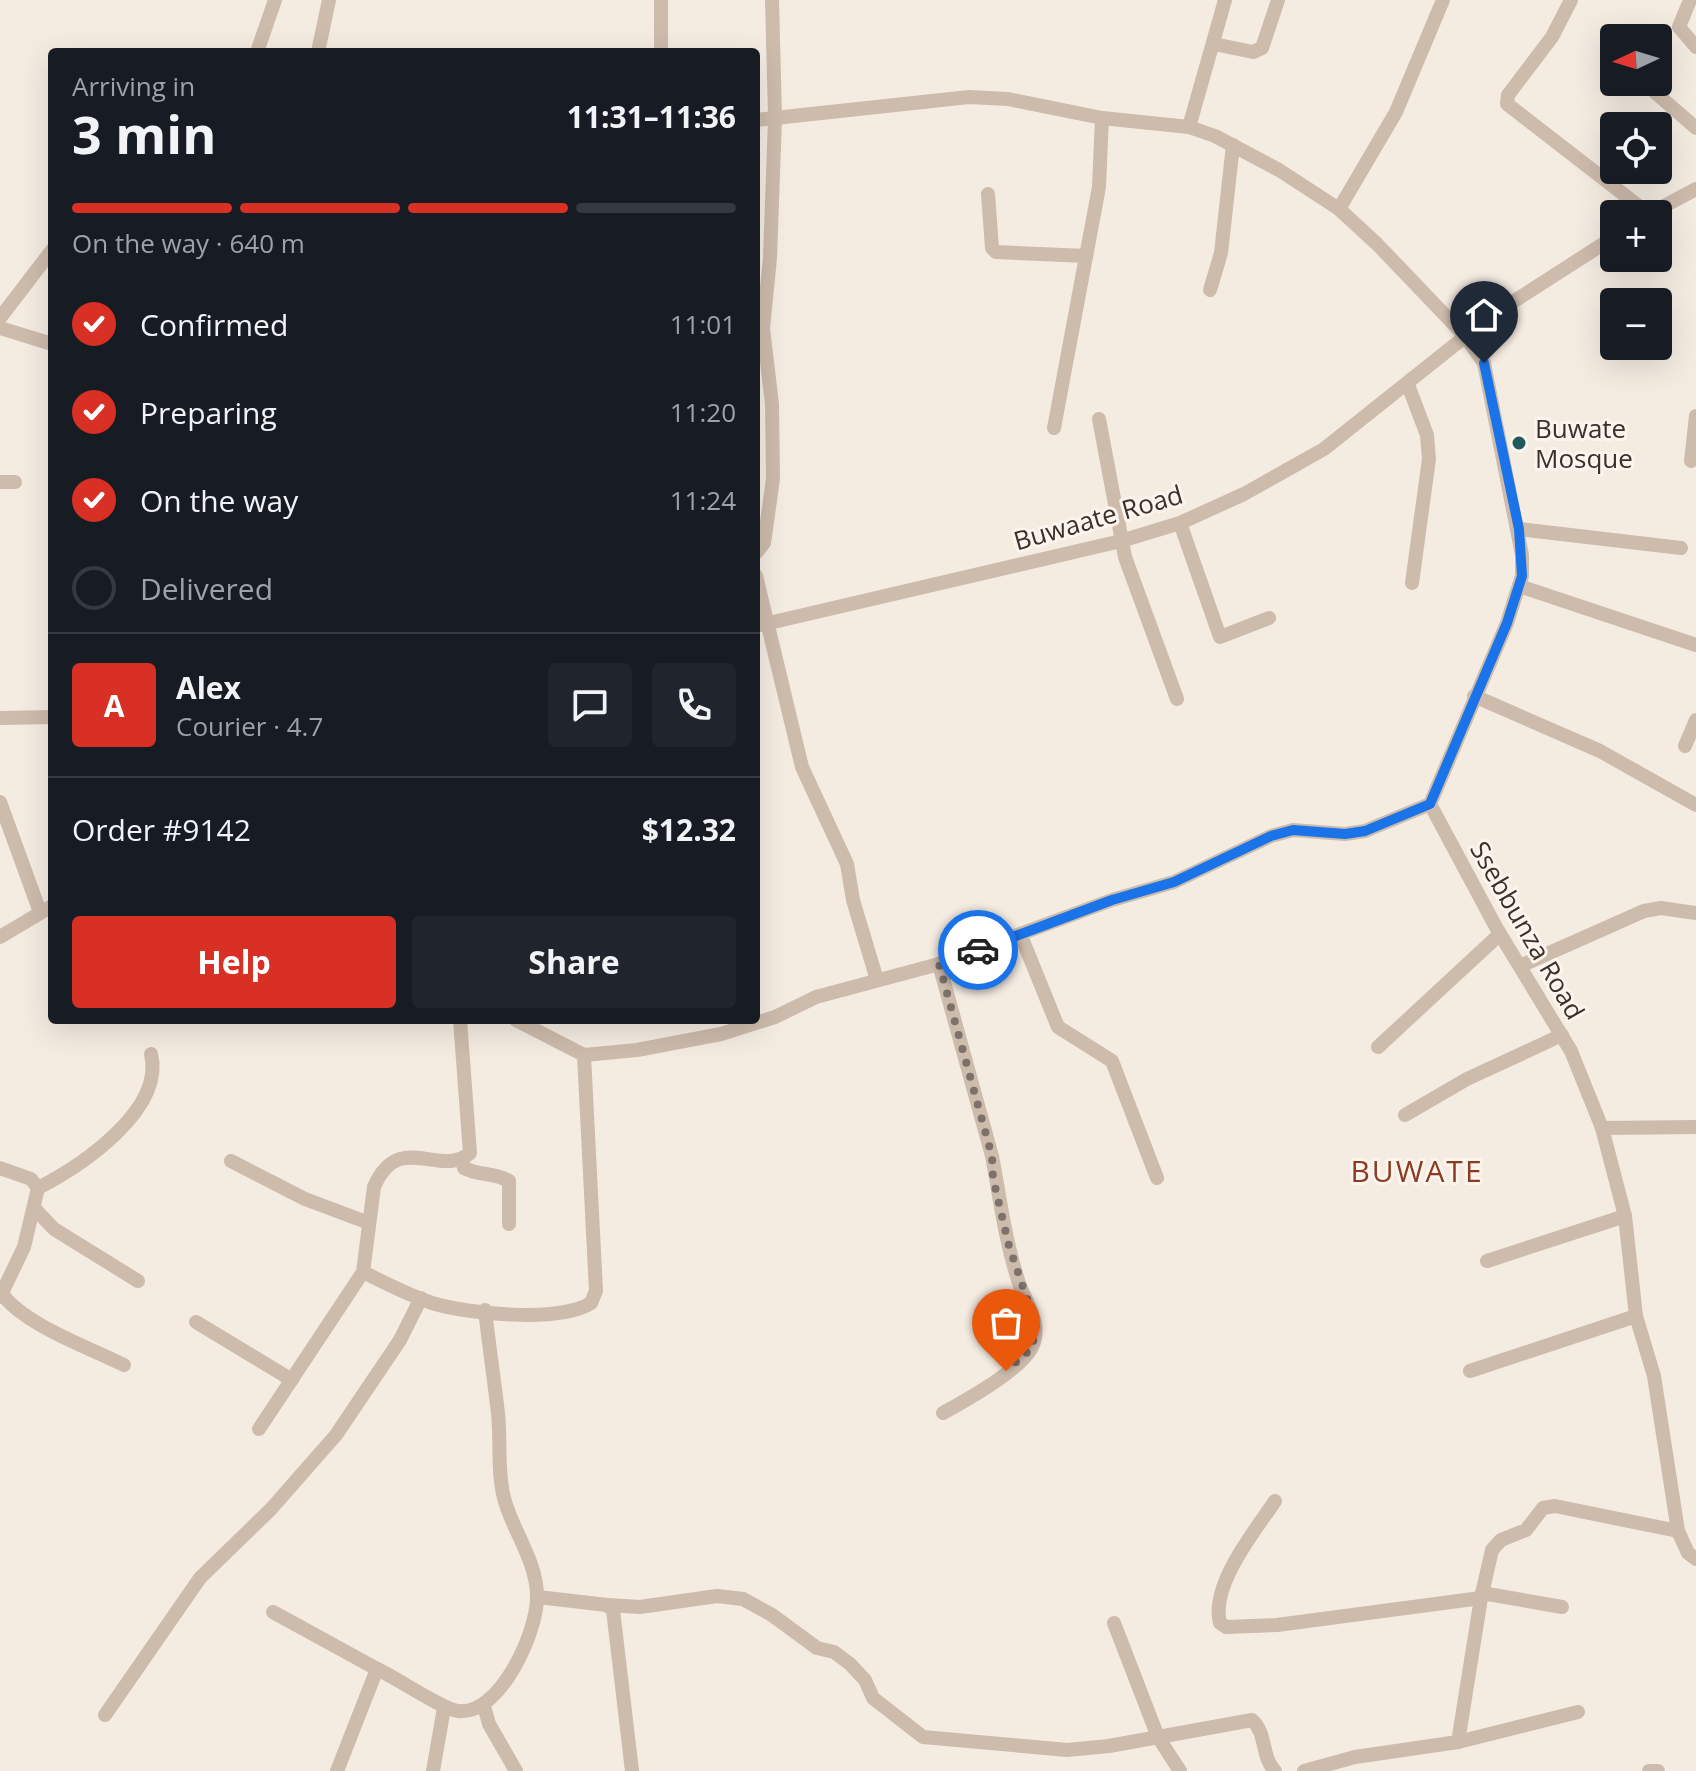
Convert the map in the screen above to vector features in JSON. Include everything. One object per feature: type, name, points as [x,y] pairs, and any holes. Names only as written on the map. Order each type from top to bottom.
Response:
[{"type":"street","points":[[258,48],[275,0]]},
{"type":"street","points":[[319,48],[329,0]]},
{"type":"street","points":[[661,0],[661,48]]},
{"type":"street","points":[[760,548],[764,543],[773,479],[772,404],[763,328],[770,258],[775,117],[772,0]]},
{"type":"street","points":[[1214,44],[1253,52],[1262,48],[1278,0]]},
{"type":"street","points":[[1339,209],[1396,112],[1443,0]]},
{"type":"street","points":[[1571,0],[1552,37],[1508,95],[1507,104],[1631,200]]},
{"type":"street","points":[[1690,0],[1679,27],[1696,47]]},
{"type":"street","points":[[1189,127],[1214,44],[1220,1]]},
{"type":"street","points":[[1659,96],[1696,128]]},
{"type":"street","points":[[760,119],[969,97],[1008,99],[1102,118],[1189,127],[1233,145],[1279,170],[1339,209],[1465,336],[1484,363],[1522,555],[1519,586],[1507,623],[1430,804],[1365,831],[1345,834],[1293,830],[1271,836],[1174,882],[1112,900],[939,964],[816,997],[760,1022]]},
{"type":"street","points":[[1054,428],[1099,187],[1102,118]]},
{"type":"street","points":[[1210,290],[1221,253],[1233,145]]},
{"type":"street","points":[[1672,202],[1696,189]]},
{"type":"street","points":[[988,194],[992,248],[996,252],[1086,256]]},
{"type":"street","name":"Buwaate Road","points":[[761,625],[1121,541],[1180,523],[1299,464],[1408,385],[1465,336],[1600,246]]},
{"type":"street","points":[[0,318],[48,255]]},
{"type":"street","points":[[0,328],[48,343]]},
{"type":"street","points":[[1408,385],[1427,435],[1429,459],[1412,583]]},
{"type":"street","points":[[1691,461],[1696,416]]},
{"type":"street","points":[[1099,419],[1121,541],[1177,699]]},
{"type":"street","points":[[1180,523],[1220,637],[1269,618]]},
{"type":"street","points":[[1519,529],[1681,548]]},
{"type":"street","points":[[1519,586],[1696,645]]},
{"type":"street","points":[[761,625],[802,767],[847,864],[853,900],[877,980]]},
{"type":"street","points":[[1474,696],[1600,751],[1696,805]]},
{"type":"street","points":[[0,718],[48,717]]},
{"type":"street","points":[[1685,746],[1696,720]]},
{"type":"street","points":[[0,802],[46,909],[0,937]]},
{"type":"street","name":"Ssebbunza Road","points":[[1430,804],[1500,934],[1562,1035],[1602,1128],[1625,1216],[1636,1316],[1654,1376],[1678,1531],[1688,1553],[1696,1559]]},
{"type":"street","points":[[1520,966],[1644,911],[1661,908],[1696,913]]},
{"type":"street","points":[[1378,1047],[1500,934]]},
{"type":"street","points":[[1021,936],[1058,1027],[1112,1061],[1157,1178]]},
{"type":"street","points":[[939,964],[992,1156],[993,1178],[1009,1246],[1036,1325],[1032,1348],[1022,1360],[970,1399],[943,1413]]},
{"type":"street","points":[[460,1024],[472,1146],[462,1159]]},
{"type":"street","points":[[524,1024],[584,1055],[637,1050],[721,1034],[753,1024]]},
{"type":"street","points":[[1405,1115],[1467,1079],[1562,1035]]},
{"type":"street","points":[[38,1188],[84,1163],[124,1124],[152,1084],[155,1069],[151,1054]]},
{"type":"street","points":[[363,1272],[433,1303],[485,1310],[555,1314],[584,1308],[595,1298],[584,1055]]},
{"type":"street","points":[[1602,1128],[1696,1127]]},
{"type":"street","points":[[259,1429],[363,1272],[374,1187],[379,1175],[407,1156],[462,1159]]},
{"type":"street","points":[[462,1159],[464,1168],[497,1175],[509,1181],[509,1224]]},
{"type":"street","points":[[231,1161],[305,1199],[369,1223]]},
{"type":"street","points":[[0,1168],[31,1179],[38,1188],[24,1247],[1,1296],[53,1331],[124,1365]]},
{"type":"street","points":[[35,1209],[54,1229],[138,1281]]},
{"type":"street","points":[[1487,1261],[1625,1216]]},
{"type":"street","points":[[105,1715],[200,1578],[271,1509],[336,1435],[400,1340],[421,1298]]},
{"type":"street","points":[[273,1612],[426,1694],[444,1708],[460,1712],[484,1706],[503,1689],[525,1639],[538,1597],[520,1536],[505,1501],[485,1310]]},
{"type":"street","points":[[1470,1371],[1636,1316]]},
{"type":"street","points":[[196,1322],[292,1380]]},
{"type":"street","points":[[1275,1501],[1234,1561],[1218,1612],[1220,1623],[1226,1627],[1277,1625],[1482,1595],[1562,1607]]},
{"type":"street","points":[[1458,1742],[1482,1595],[1492,1550],[1499,1542],[1526,1530],[1548,1506],[1678,1531]]},
{"type":"street","points":[[538,1597],[640,1607],[717,1596],[743,1599],[772,1615],[817,1648],[834,1652],[850,1664],[865,1680],[873,1698],[923,1737],[1067,1750],[1252,1720],[1260,1730],[1268,1763],[1275,1771]]},
{"type":"street","points":[[607,1605],[616,1617],[632,1771]]},
{"type":"street","points":[[1114,1623],[1158,1737],[1180,1771]]},
{"type":"street","points":[[337,1771],[377,1669]]},
{"type":"street","points":[[484,1706],[489,1724],[516,1771]]},
{"type":"street","points":[[433,1771],[444,1708]]},
{"type":"street","points":[[1304,1771],[1355,1757],[1458,1742],[1578,1712]]},
{"type":"street","points":[[1649,1771],[1658,1771]]},
{"type":"way so far","points":[[978,950],[939,964],[992,1156],[993,1178],[1009,1246],[1019,1283],[1036,1325],[1032,1348],[1006,1371]]},
{"type":"place","name":"Buwate Mosque","points":[[1519,443]]},
{"type":"district","name":"BUWATE","points":[[1417,1170]]},
{"type":"route","points":[[978,950],[1112,900],[1174,882],[1271,836],[1293,830],[1345,834],[1365,831],[1430,804],[1507,623],[1522,576],[1519,529],[1484,363]]}]
